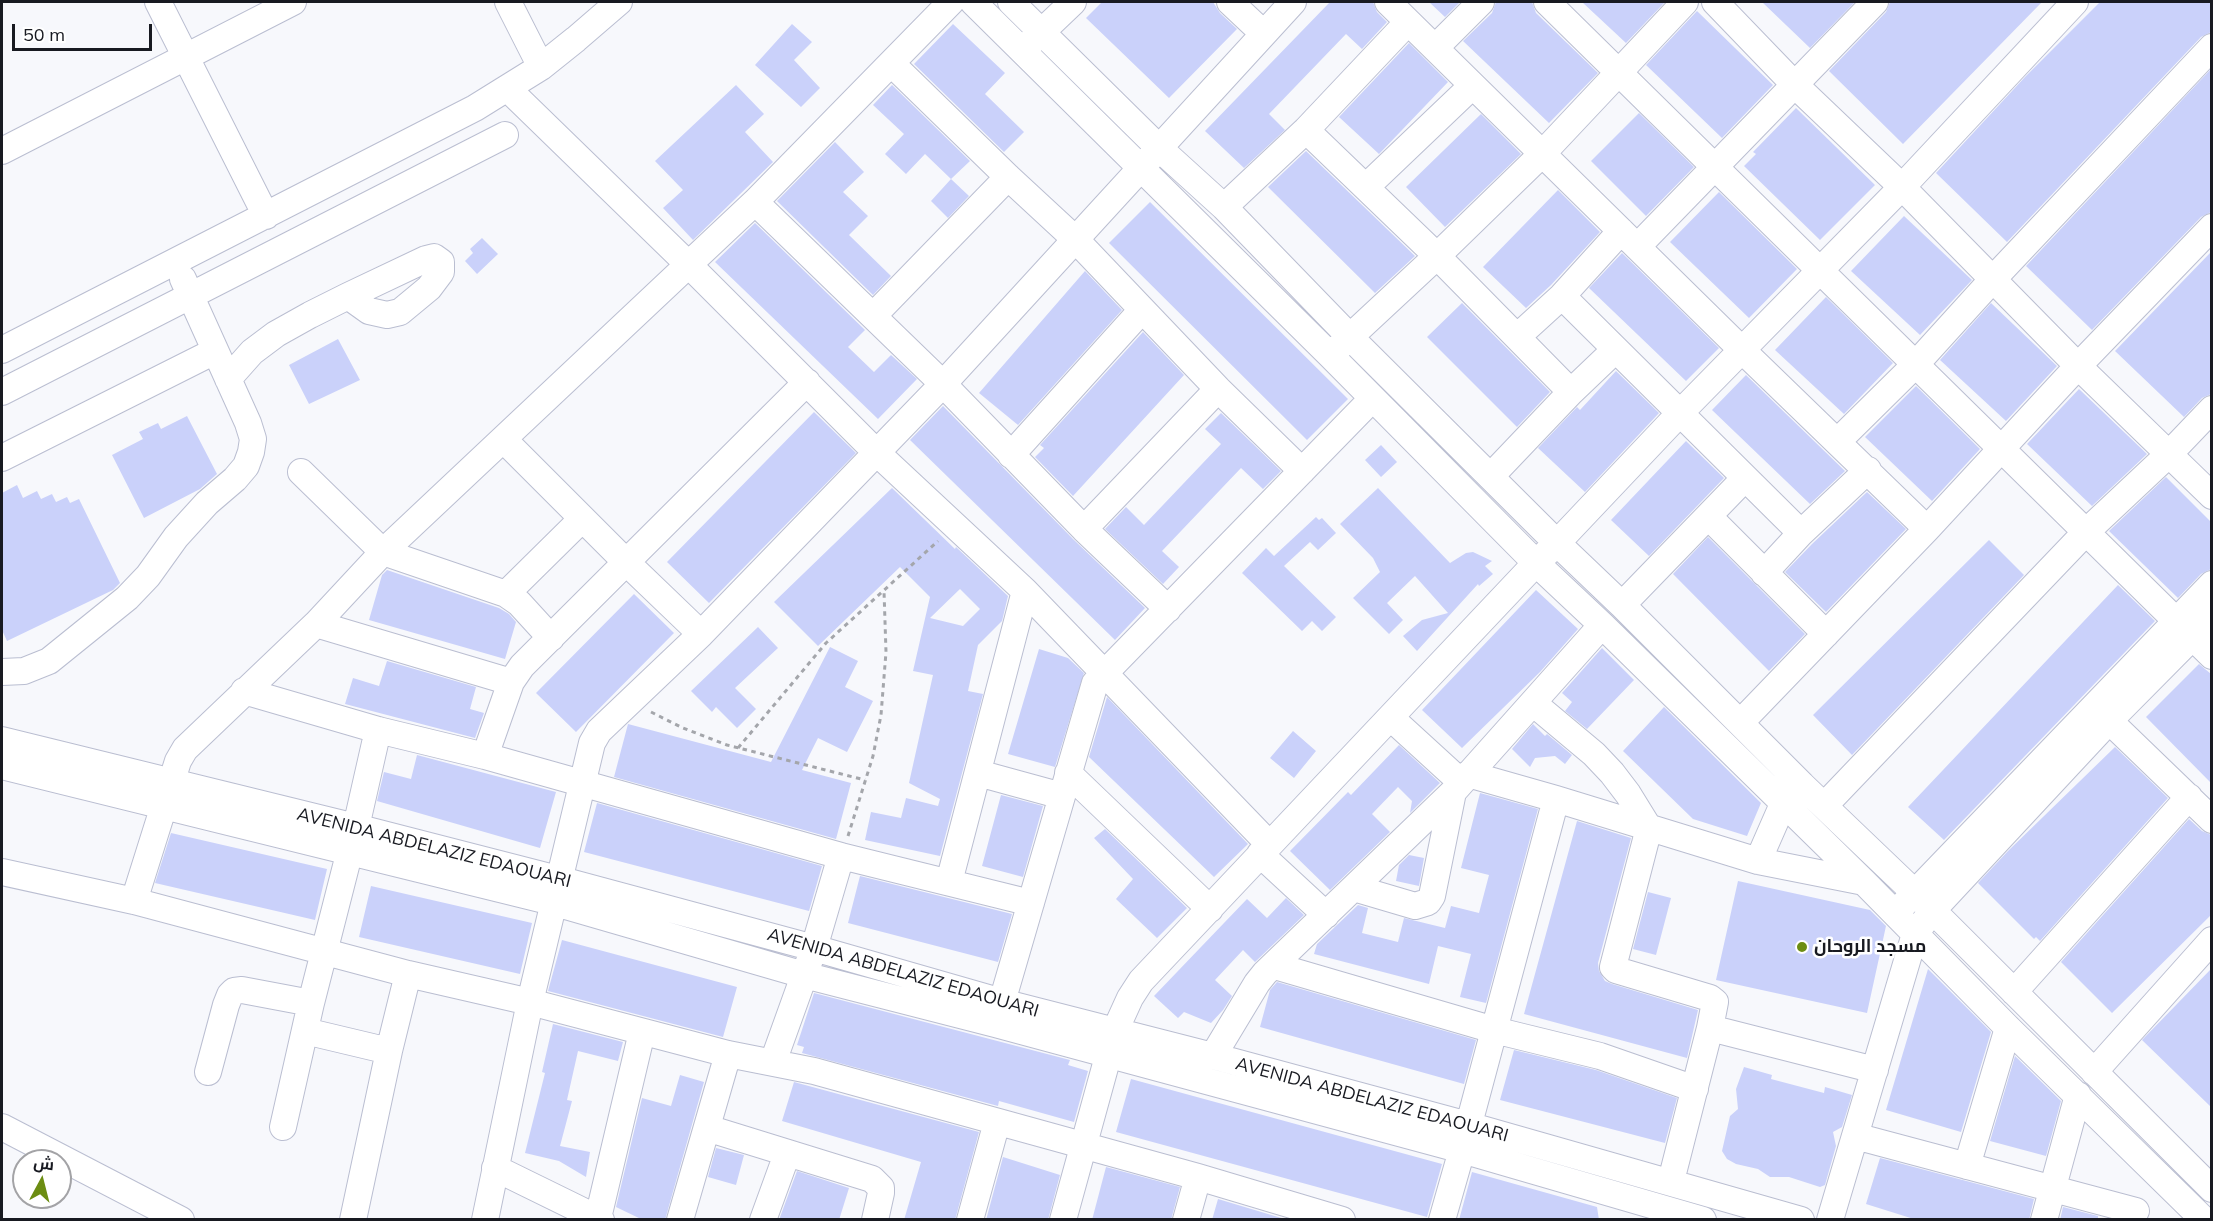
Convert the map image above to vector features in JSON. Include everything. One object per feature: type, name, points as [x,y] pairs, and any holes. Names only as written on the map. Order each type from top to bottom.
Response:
[{"type":"street","points":[[158,2],[266,216]]},
{"type":"street","points":[[2,151],[293,2]]},
{"type":"street","points":[[508,2],[541,67]]},
{"type":"street","points":[[2,350],[266,216],[508,89],[541,67],[619,2]]},
{"type":"street","points":[[134,901],[180,755],[316,624],[383,552],[755,202],[951,2]]},
{"type":"street","points":[[973,2],[1536,563],[1864,882],[2008,1028],[2195,1211],[2210,1183],[2094,1072],[1924,902],[1557,543],[1350,337],[1224,207],[1159,148],[1011,2]]},
{"type":"street","points":[[1022,51],[1073,2]]},
{"type":"street","points":[[1230,2],[1263,33]]},
{"type":"street","points":[[485,1220],[530,1002],[591,743],[599,731],[702,634],[943,384],[1293,2]]},
{"type":"street","points":[[1388,2],[1927,529]]},
{"type":"street","points":[[1435,48],[1481,2]]},
{"type":"street","points":[[1547,2],[2211,656]]},
{"type":"street","points":[[1330,356],[1542,154],[1685,2]]},
{"type":"street","points":[[1715,2],[1794,84],[1902,187],[2078,366],[2211,496]]},
{"type":"street","points":[[1517,337],[1714,166],[1875,2]]},
{"type":"street","points":[[1063,1220],[1115,1031],[1130,998],[1141,981],[1536,563],[1902,187],[2075,2]]},
{"type":"street","points":[[1224,207],[1306,130],[1408,22]]},
{"type":"street","points":[[1838,441],[1916,364],[2211,47]]},
{"type":"street","points":[[892,64],[1075,240],[1141,311],[1302,471]]},
{"type":"street","points":[[1366,187],[1472,86]]},
{"type":"street","points":[[508,89],[689,265],[877,453],[1025,591],[1104,672],[1326,915]]},
{"type":"street","points":[[452,120],[472,151]]},
{"type":"street","points":[[1306,130],[1437,256],[1571,392]]},
{"type":"street","points":[[2,392],[505,135]]},
{"type":"street","points":[[873,316],[1008,177]]},
{"type":"street","points":[[755,202],[943,384],[1011,455],[1168,609]]},
{"type":"street","points":[[1741,722],[1927,529],[2211,227]]},
{"type":"street","points":[[2,672],[24,671],[49,661],[127,598],[148,576],[184,528],[246,466],[253,439],[248,423],[174,262]]},
{"type":"street","points":[[228,379],[252,352],[276,334],[348,296]]},
{"type":"street","points":[[1562,296],[1801,533]]},
{"type":"street","points":[[1011,455],[1141,311]]},
{"type":"street","points":[[1491,476],[1571,392],[1615,350]]},
{"type":"street","points":[[2,458],[215,351]]},
{"type":"street","points":[[484,756],[511,682],[522,666],[807,382]]},
{"type":"street","points":[[1084,528],[1218,389]]},
{"type":"street","points":[[998,1013],[1092,690],[1104,672],[1372,399]]},
{"type":"street","points":[[1824,806],[2086,532],[2169,454],[2211,410]]},
{"type":"street","points":[[504,440],[582,519],[702,634]]},
{"type":"street","points":[[1764,573],[1801,533],[1868,470]]},
{"type":"street","points":[[301,471],[383,552],[506,594],[519,603],[551,638]]},
{"type":"street","points":[[1622,605],[1745,478]]},
{"type":"street","points":[[1708,517],[1826,634]]},
{"type":"street","points":[[506,594],[582,519]]},
{"type":"street","points":[[1894,913],[1924,902],[2101,713],[2184,629],[2211,584]]},
{"type":"street","points":[[949,882],[1025,591]]},
{"type":"street","points":[[2184,629],[2211,617]]},
{"type":"street","points":[[316,624],[511,682]]},
{"type":"street","points":[[1213,1056],[1257,983],[1460,783],[1602,625]]},
{"type":"street","points":[[244,691],[378,730],[484,756],[841,856],[1031,903]]},
{"type":"street","points":[[1533,703],[1594,754],[1612,773],[1649,828],[1613,967],[1616,970],[1713,1000],[1715,1005],[1671,1181]]},
{"type":"street","points":[[2101,713],[2211,820]]},
{"type":"street","points":[[1391,718],[1460,783],[1556,799],[1758,861],[1864,882]]},
{"type":"street","points":[[283,1126],[378,730]]},
{"type":"street","name":"AVENIDA ABDELAZIZ EDAOUARI","points":[[2,740],[167,793],[555,890],[814,948],[998,1013],[1108,1056],[1462,1150],[1703,1220]]},
{"type":"street","name":"AVENIDA ABDELAZIZ EDAOUARI","points":[[2,766],[167,793]]},
{"type":"street","points":[[978,773],[1065,784],[1210,909]]},
{"type":"street","points":[[1354,888],[1415,906],[1428,902],[1432,896],[1460,783]]},
{"type":"street","points":[[1758,861],[1783,804],[1802,785]]},
{"type":"street","points":[[2014,992],[2188,797]]},
{"type":"street","points":[[1442,1220],[1556,799]]},
{"type":"street","points":[[773,1062],[814,948],[841,856]]},
{"type":"street","points":[[2,872],[134,901],[408,974],[530,1002],[728,1054],[773,1062],[1198,1177],[1342,1220]]},
{"type":"street","name":"AVENIDA ABDELAZIZ EDAOUARI","points":[[555,890],[804,975],[998,1013],[1115,1031],[1468,1125],[1671,1181],[1801,1220]]},
{"type":"street","points":[[1830,1220],[1924,902]]},
{"type":"street","points":[[2094,1072],[2211,940]]},
{"type":"street","points":[[1275,966],[1494,1030],[1600,1056],[1695,1089]]},
{"type":"street","points":[[353,1220],[408,974]]},
{"type":"street","points":[[208,1072],[226,1005],[234,991],[242,990],[311,1003]]},
{"type":"street","points":[[1710,1028],[1875,1070]]},
{"type":"street","points":[[1967,1166],[2008,1028]]},
{"type":"street","points":[[305,1031],[389,1051]]},
{"type":"street","points":[[495,1168],[600,1219],[642,1032]]},
{"type":"street","points":[[680,1220],[728,1054]]},
{"type":"street","points":[[2044,1220],[2078,1095]]},
{"type":"street","points":[[970,1220],[997,1122]]},
{"type":"street","points":[[2,1127],[181,1220]]},
{"type":"street","points":[[706,1128],[873,1179],[881,1188],[875,1220]]},
{"type":"street","points":[[1855,1136],[2136,1211]]},
{"type":"street","points":[[763,1220],[787,1154]]},
{"type":"street","points":[[1186,1220],[1198,1177]]},
{"type":"path","points":[[738,748],[826,643],[954,525]]},
{"type":"path","points":[[841,856],[865,780],[881,715],[886,652],[884,591]]},
{"type":"path","points":[[631,702],[683,728],[738,748],[865,780]]},
{"type":"building","points":[[1102,2],[1213,2],[1220,13],[1237,29],[1169,98],[1086,18]]},
{"type":"building","points":[[1330,2],[1373,2],[1377,12],[1387,22],[1362,49],[1346,34],[1269,114],[1285,130],[1244,168],[1205,131]]},
{"type":"building","points":[[1429,2],[1460,2],[1445,17]]},
{"type":"building","points":[[1496,2],[1532,2],[1536,13],[1598,73],[1549,123],[1463,41],[1492,13]]},
{"type":"building","points":[[1582,2],[1665,2],[1626,43]]},
{"type":"building","points":[[1762,2],[1855,2],[1810,48]]},
{"type":"building","points":[[1890,2],[2042,2],[1903,144],[1829,71],[1886,12]]},
{"type":"building","points":[[2100,2],[2211,2],[2211,32],[2201,37],[2007,242],[1936,173],[2025,77]]},
{"type":"building","points":[[1697,11],[1773,85],[1722,138],[1646,65]]},
{"type":"building","points":[[792,24],[812,42],[794,60],[820,88],[801,107],[755,65]]},
{"type":"building","points":[[953,24],[1005,73],[985,94],[1024,132],[1004,152],[914,64]]},
{"type":"building","points":[[1409,43],[1448,82],[1379,154],[1339,117]]},
{"type":"building","points":[[2211,69],[2211,212],[2201,217],[2092,330],[2026,266]]},
{"type":"building","points":[[736,85],[764,114],[745,132],[773,162],[693,240],[663,208],[683,190],[655,161]]},
{"type":"building","points":[[892,85],[970,161],[951,179],[925,154],[906,174],[885,154],[904,134],[873,105]]},
{"type":"building","points":[[1796,108],[1875,185],[1820,240],[1744,166],[1756,154],[1753,152]]},
{"type":"building","points":[[1639,113],[1694,167],[1646,216],[1591,161]]},
{"type":"building","points":[[1481,114],[1521,154],[1445,227],[1406,187]]},
{"type":"building","points":[[835,142],[864,172],[843,192],[868,216],[849,235],[891,276],[873,295],[777,201]]},
{"type":"building","points":[[1306,151],[1415,256],[1375,293],[1268,187]]},
{"type":"building","points":[[951,179],[969,196],[948,218],[931,201]]},
{"type":"building","points":[[1558,190],[1600,232],[1551,285],[1526,308],[1483,267]]},
{"type":"building","points":[[1719,192],[1797,269],[1749,318],[1670,242]]},
{"type":"building","points":[[1150,202],[1348,399],[1307,440],[1109,243]]},
{"type":"building","points":[[1904,216],[1972,280],[1920,335],[1851,271]]},
{"type":"building","points":[[755,223],[865,330],[848,347],[874,372],[891,355],[917,379],[878,419],[715,262]]},
{"type":"building","points":[[482,238],[498,254],[477,274],[465,261],[473,253],[470,249]]},
{"type":"building","points":[[2211,252],[2211,394],[2202,398],[2184,417],[2115,351]]},
{"type":"building","points":[[1622,253],[1719,348],[1686,381],[1589,288]]},
{"type":"building","points":[[1085,271],[1122,310],[1018,425],[979,393]]},
{"type":"building","points":[[1826,297],[1893,363],[1844,414],[1775,350]]},
{"type":"building","points":[[1462,303],[1550,392],[1517,427],[1427,337]]},
{"type":"building","points":[[1991,303],[2057,366],[2006,421],[1940,360]]},
{"type":"building","points":[[1143,332],[1184,375],[1073,496],[1035,457],[1044,448],[1040,445]]},
{"type":"building","points":[[338,339],[360,380],[309,404],[289,365]]},
{"type":"building","points":[[1616,371],[1659,413],[1585,492],[1538,448],[1577,407],[1580,410]]},
{"type":"building","points":[[1746,375],[1845,471],[1810,504],[1712,410]]},
{"type":"building","points":[[1916,386],[1980,449],[1932,501],[1865,437]]},
{"type":"building","points":[[2079,389],[2147,454],[2092,506],[2027,444]]},
{"type":"building","points":[[943,406],[1073,539],[1145,608],[1115,640],[910,440]]},
{"type":"building","points":[[814,412],[856,453],[709,603],[667,562]]},
{"type":"building","points":[[1221,413],[1281,471],[1263,489],[1241,468],[1162,551],[1179,567],[1163,584],[1105,529],[1126,507],[1144,525],[1221,444],[1205,429]]},
{"type":"building","points":[[187,416],[217,474],[200,489],[144,518],[112,455],[143,439],[139,432],[158,423],[161,429]]},
{"type":"building","points":[[1686,441],[1724,478],[1649,556],[1611,520]]},
{"type":"building","points":[[1381,445],[1397,462],[1381,477],[1365,460]]},
{"type":"building","points":[[2166,477],[2211,522],[2211,569],[2201,574],[2178,598],[2109,531]]},
{"type":"building","points":[[17,485],[23,498],[37,491],[41,499],[52,494],[56,502],[67,497],[70,503],[79,499],[120,583],[113,590],[7,641],[2,630],[2,493]]},
{"type":"building","points":[[892,488],[1008,596],[1002,621],[978,645],[968,691],[983,694],[940,856],[865,840],[871,812],[901,818],[906,798],[938,806],[940,799],[909,783],[933,675],[913,671],[930,597],[900,567],[818,646],[774,602]],"holes":[[[960,589],[980,609],[963,626],[930,618]]]},
{"type":"building","points":[[1378,488],[1450,563],[1466,553],[1473,552],[1492,561],[1485,566],[1493,574],[1479,586],[1478,584],[1417,651],[1403,636],[1422,620],[1448,613],[1415,576],[1387,603],[1403,620],[1389,634],[1353,598],[1380,572],[1373,558],[1340,524]]},
{"type":"building","points":[[1867,492],[1906,529],[1826,612],[1785,572]]},
{"type":"building","points":[[1316,517],[1319,520],[1322,518],[1336,533],[1318,550],[1310,542],[1284,566],[1336,617],[1322,631],[1312,621],[1302,631],[1242,573],[1266,548],[1274,556]]},
{"type":"building","points":[[1708,537],[1805,634],[1769,671],[1673,574]]},
{"type":"building","points":[[1989,540],[2024,575],[1852,755],[1813,715]]},
{"type":"building","points":[[387,570],[499,608],[509,614],[516,622],[505,659],[369,620],[382,575]]},
{"type":"building","points":[[2118,585],[2155,621],[1944,840],[1908,807]]},
{"type":"building","points":[[1536,590],[1578,629],[1540,672],[1462,748],[1422,710]]},
{"type":"building","points":[[634,594],[674,633],[576,732],[536,693]]},
{"type":"building","points":[[758,627],[778,648],[735,688],[756,709],[737,728],[716,707],[712,712],[691,691]]},
{"type":"building","points":[[830,647],[858,661],[845,687],[873,701],[847,752],[818,738],[802,770],[851,783],[836,839],[614,777],[628,724],[771,762]]},
{"type":"building","points":[[1602,648],[1634,680],[1587,729],[1565,711],[1572,702],[1562,693]]},
{"type":"building","points":[[1039,649],[1068,658],[1084,673],[1055,767],[1008,754]]},
{"type":"building","points":[[387,661],[476,687],[470,709],[484,713],[475,738],[345,704],[353,678],[379,686]]},
{"type":"building","points":[[2199,664],[2211,674],[2211,783],[2146,717]]},
{"type":"building","points":[[1107,697],[1248,844],[1214,877],[1089,757]]},
{"type":"building","points":[[1664,707],[1761,803],[1747,836],[1693,819],[1623,751]]},
{"type":"building","points":[[1533,724],[1545,736],[1547,734],[1572,755],[1565,764],[1555,756],[1535,758],[1530,767],[1512,749]]},
{"type":"building","points":[[1293,731],[1316,751],[1294,778],[1270,758]]},
{"type":"building","points":[[1399,745],[1440,783],[1410,813],[1412,801],[1398,787],[1372,814],[1390,832],[1330,890],[1290,851],[1348,792],[1351,795]]},
{"type":"building","points":[[2115,747],[2168,798],[2040,941],[2036,937],[2034,939],[1978,883]]},
{"type":"building","points":[[417,755],[556,792],[540,848],[377,801],[384,772],[411,779]]},
{"type":"building","points":[[1480,793],[1538,809],[1486,1003],[1460,997],[1471,954],[1438,946],[1429,984],[1314,954],[1317,944],[1358,905],[1368,908],[1362,933],[1398,942],[1404,918],[1445,928],[1451,906],[1479,913],[1489,875],[1461,868]]},
{"type":"building","points":[[1001,795],[1043,806],[1023,877],[982,866]]},
{"type":"building","points":[[597,803],[822,866],[809,911],[584,852]]},
{"type":"building","points":[[2189,819],[2202,831],[2211,835],[2211,915],[2112,1013],[2061,962]]},
{"type":"building","points":[[1577,821],[1631,838],[1598,963],[1599,971],[1605,981],[1612,984],[1698,1010],[1687,1058],[1524,1014]]},
{"type":"building","points":[[1105,829],[1187,908],[1157,938],[1116,899],[1133,879],[1094,838]]},
{"type":"building","points":[[171,833],[327,869],[315,920],[155,883]]},
{"type":"building","points":[[1409,855],[1424,858],[1419,886],[1396,881],[1399,865]]},
{"type":"building","points":[[860,876],[1012,914],[998,962],[848,923]]},
{"type":"building","name":"مسجد الروحان","points":[[1738,881],[1870,910],[1886,926],[1867,1013],[1716,980]]},
{"type":"building","points":[[371,886],[532,923],[520,974],[359,937]]},
{"type":"building","points":[[1648,892],[1671,898],[1656,955],[1633,949]]},
{"type":"building","points":[[1286,898],[1304,915],[1255,962],[1243,950],[1215,980],[1232,996],[1211,1023],[1184,1012],[1178,1018],[1154,996],[1247,899],[1267,918]]},
{"type":"building","points":[[562,940],[737,987],[723,1037],[548,991]]},
{"type":"building","points":[[1928,969],[1991,1032],[1961,1132],[1886,1110]]},
{"type":"building","points":[[2211,969],[2211,1107],[2142,1040]]},
{"type":"building","points":[[1277,982],[1476,1040],[1464,1084],[1260,1027],[1270,990]]},
{"type":"building","points":[[814,993],[1070,1060],[1068,1065],[1088,1071],[1074,1122],[999,1101],[998,1106],[802,1053],[804,1047],[797,1045]]},
{"type":"building","points":[[553,1024],[623,1042],[618,1061],[578,1051],[567,1100],[572,1101],[560,1146],[590,1152],[586,1177],[559,1161],[525,1153],[545,1073],[542,1072]]},
{"type":"building","points":[[1514,1050],[1596,1070],[1677,1098],[1665,1143],[1500,1100]]},
{"type":"building","points":[[2015,1056],[2061,1101],[2046,1156],[1990,1141]]},
{"type":"building","points":[[1744,1067],[1772,1075],[1771,1079],[1824,1093],[1825,1087],[1852,1095],[1842,1127],[1833,1132],[1836,1146],[1825,1185],[1820,1187],[1789,1177],[1770,1177],[1758,1169],[1736,1164],[1727,1159],[1722,1151],[1730,1116],[1738,1109],[1736,1089]]},
{"type":"building","points":[[680,1075],[704,1082],[665,1220],[643,1220],[616,1207],[642,1098],[671,1106]]},
{"type":"building","points":[[1131,1079],[1442,1164],[1427,1217],[1116,1132]]},
{"type":"building","points":[[794,1082],[979,1132],[955,1220],[904,1220],[921,1162],[782,1121]]},
{"type":"building","points":[[716,1148],[744,1155],[736,1185],[708,1177]]},
{"type":"building","points":[[1003,1157],[1060,1175],[1048,1220],[986,1220]]},
{"type":"building","points":[[1880,1158],[2034,1199],[2029,1220],[1917,1220],[1866,1204]]},
{"type":"building","points":[[1106,1167],[1180,1187],[1171,1220],[1092,1220]]},
{"type":"building","points":[[797,1171],[849,1188],[839,1220],[779,1220]]},
{"type":"building","points":[[1472,1172],[1597,1207],[1599,1220],[1459,1220]]},
{"type":"building","points":[[1218,1199],[1288,1220],[1212,1220]]},
{"type":"building","points":[[2063,1207],[2098,1216],[2098,1220],[2060,1220]]},
{"type":"place","name":"مسجد الروحان","points":[[1802,947]]}]
